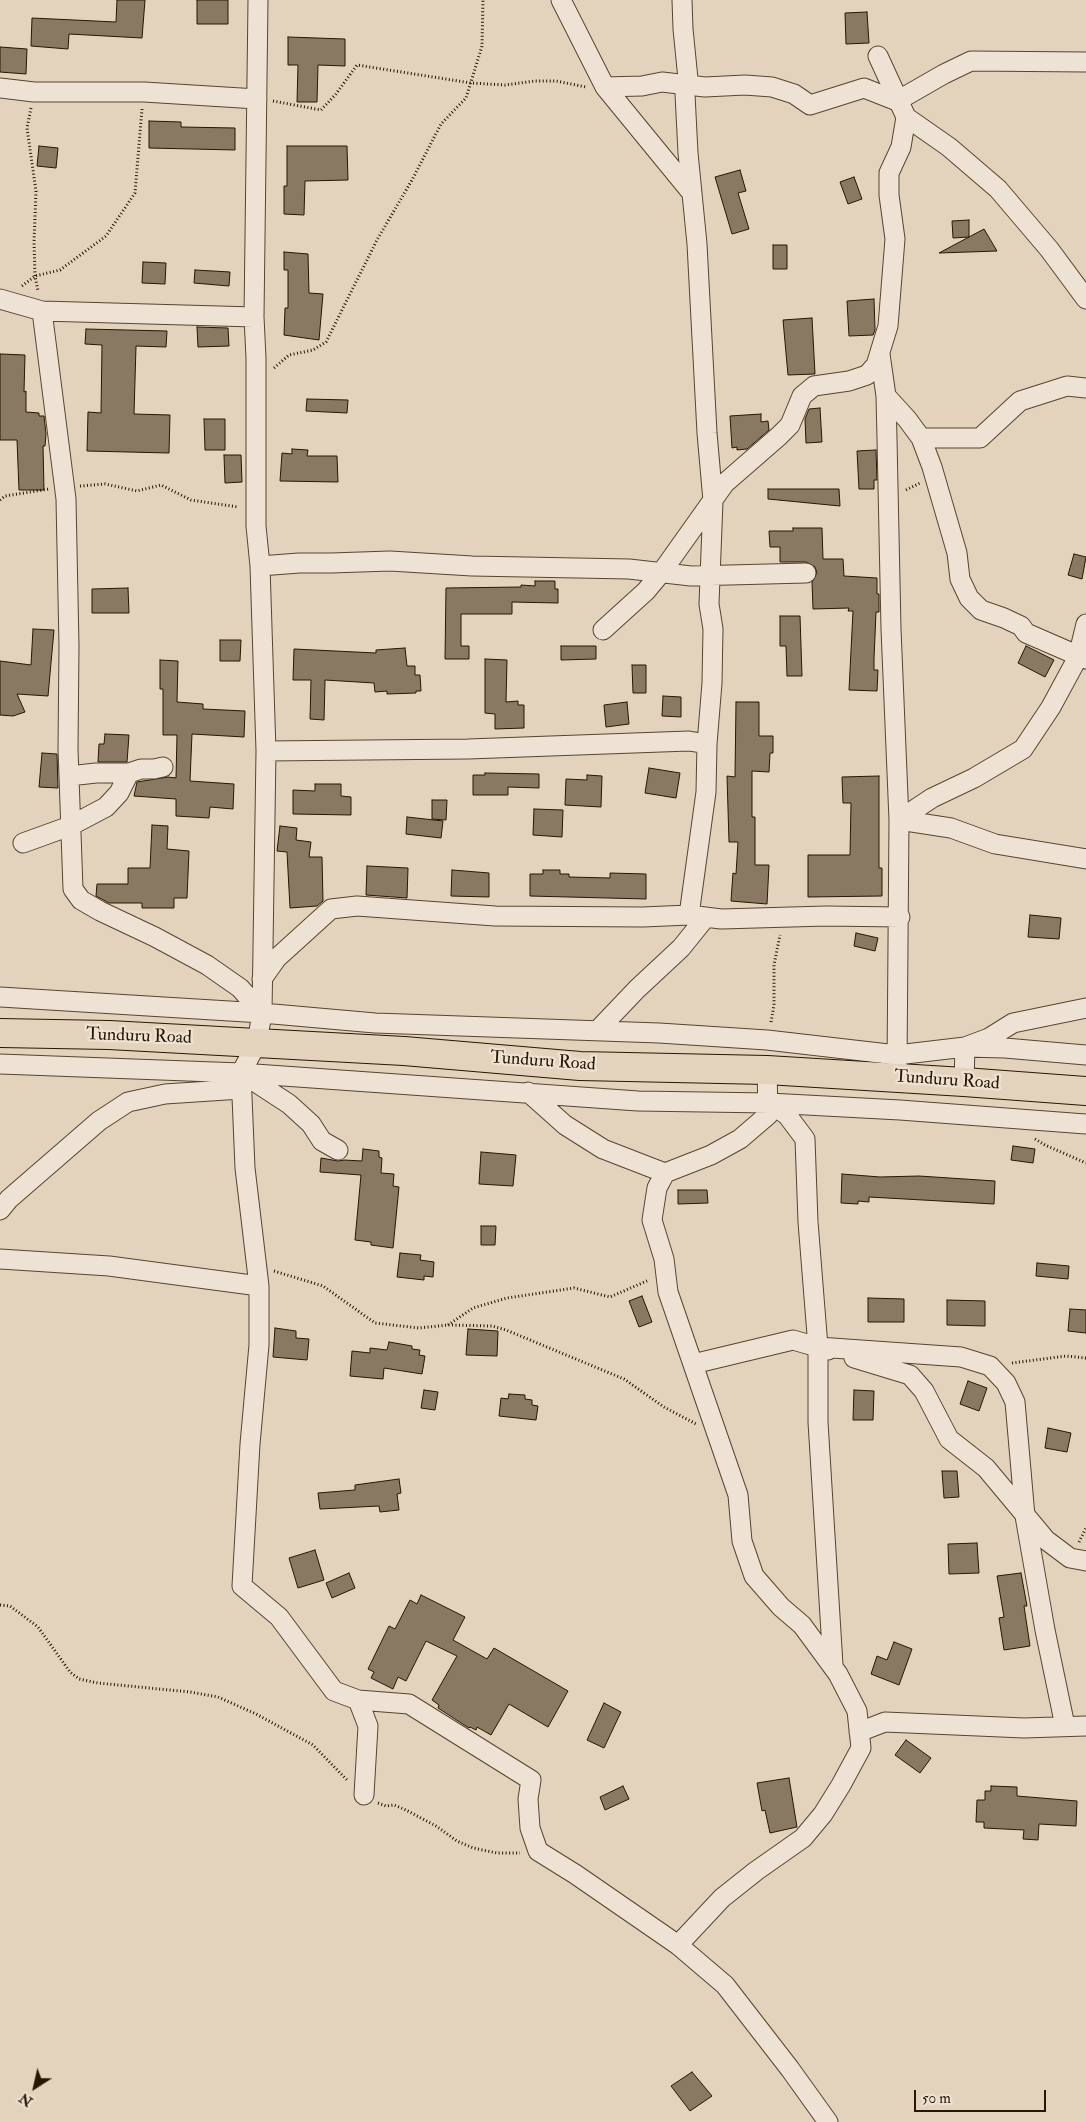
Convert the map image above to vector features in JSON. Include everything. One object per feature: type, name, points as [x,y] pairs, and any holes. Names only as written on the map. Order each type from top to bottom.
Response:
[{"type":"highway","name":"Tunduru Road","points":[[0,1033],[109,1035],[404,1050],[580,1066],[767,1070],[897,1066],[964,1082],[1086,1091]]},
{"type":"street","points":[[258,0],[254,317],[256,509],[260,566],[266,751],[262,1013],[257,1043],[241,1081],[244,1168],[259,1286],[259,1345],[250,1444],[242,1586],[278,1617],[334,1691],[358,1700],[409,1704],[531,1780],[528,1800],[530,1828],[538,1851],[576,1874],[678,1945],[725,1985],[828,2122]]},
{"type":"street","points":[[561,0],[605,87],[691,192]]},
{"type":"street","points":[[597,1031],[637,989],[681,948],[698,916],[712,683],[713,629],[709,604],[713,501],[691,192],[682,0]]},
{"type":"street","points":[[878,56],[906,118],[948,147],[998,189],[1049,249],[1086,299]]},
{"type":"street","points":[[897,101],[971,61],[1086,62]]},
{"type":"street","points":[[605,87],[642,86],[662,82],[705,87],[745,85],[772,87],[794,94],[810,105],[864,88],[897,101]]},
{"type":"street","points":[[0,88],[34,92],[144,92],[257,98]]},
{"type":"street","points":[[603,630],[646,591],[661,573],[713,501],[717,492],[732,475],[790,425],[802,396],[814,386],[849,381],[867,375],[876,366],[888,326],[895,239],[889,173],[901,147],[906,118]]},
{"type":"street","points":[[1,299],[42,311],[254,317]]},
{"type":"street","points":[[42,311],[64,487],[69,646],[70,826],[73,889],[81,900],[207,964],[240,988],[262,1013]]},
{"type":"street","points":[[880,354],[886,396],[891,629],[899,820],[900,917],[897,1066]]},
{"type":"street","points":[[921,438],[980,438],[1020,402],[1067,386],[1086,388]]},
{"type":"street","points":[[886,396],[921,438],[957,553],[960,579],[969,598],[981,610],[1021,626],[1026,633],[1082,658]]},
{"type":"street","points":[[260,566],[390,561],[472,566],[628,569],[691,576],[806,573]]},
{"type":"street","points":[[899,820],[932,798],[974,778],[1023,749],[1082,658],[1086,624]]},
{"type":"street","points":[[266,751],[504,748],[689,741],[707,744]]},
{"type":"street","points":[[69,776],[96,773],[130,773],[141,769],[163,767]]},
{"type":"street","points":[[23,843],[70,826],[106,807],[119,793],[130,773]]},
{"type":"street","points":[[899,820],[951,828],[995,844],[1086,859]]},
{"type":"street","points":[[262,979],[277,958],[331,909],[357,906],[495,916],[698,916],[721,919],[900,917]]},
{"type":"street","points":[[0,997],[262,1013],[376,1023],[597,1031],[767,1040],[897,1066],[965,1047],[989,1038],[1013,1023],[1086,1008]]},
{"type":"street","points":[[965,1047],[1086,1055]]},
{"type":"street","points":[[964,1082],[965,1047]]},
{"type":"street","points":[[0,1064],[241,1081],[528,1092],[638,1101],[900,1110],[1086,1124]]},
{"type":"street","points":[[678,1945],[722,1898],[803,1838],[823,1814],[861,1748],[857,1711],[833,1667],[802,1625],[781,1607],[754,1576],[742,1541],[738,1495],[668,1292],[664,1259],[652,1220],[657,1188],[665,1173],[711,1155],[740,1139],[768,1115],[767,1070]]},
{"type":"street","points":[[3,1200],[99,1121],[128,1102],[241,1081],[288,1104],[311,1124],[322,1141],[338,1150]]},
{"type":"street","points":[[528,1092],[565,1126],[603,1149],[665,1173]]},
{"type":"street","points":[[769,1104],[787,1115],[806,1139],[808,1222],[818,1347],[818,1422],[833,1667]]},
{"type":"street","points":[[0,1259],[109,1266],[259,1286]]},
{"type":"street","points":[[693,1364],[793,1340],[910,1375],[924,1391],[949,1439],[986,1468],[1046,1540],[1070,1558],[1086,1561]]},
{"type":"street","points":[[818,1347],[962,1357],[990,1366],[1006,1383],[1015,1402],[1025,1516],[1045,1630],[1065,1726]]},
{"type":"street","points":[[358,1700],[368,1726],[364,1795]]},
{"type":"street","points":[[860,1732],[884,1722],[1015,1727],[1086,1726]]},
{"type":"path","points":[[256,378],[270,371],[289,356],[313,350],[326,342],[377,240],[412,180],[441,124],[466,98],[482,46],[483,0]]},
{"type":"path","points":[[257,98],[321,110],[336,94],[357,65],[470,83],[505,85],[535,81],[556,81],[585,87],[605,87]]},
{"type":"path","points":[[34,92],[27,128],[36,191],[35,276],[42,311]]},
{"type":"path","points":[[1,299],[35,276],[60,270],[106,236],[135,193],[144,92]]},
{"type":"path","points":[[889,501],[901,492],[935,478]]},
{"type":"path","points":[[0,500],[5,496],[64,487],[105,484],[137,491],[161,485],[191,500],[256,509]]},
{"type":"path","points":[[767,1040],[774,1005],[774,965],[784,917]]},
{"type":"path","points":[[1026,1119],[1028,1129],[1034,1138],[1045,1145],[1086,1163]]},
{"type":"path","points":[[256,1265],[323,1286],[374,1322],[419,1328],[448,1325],[492,1326],[506,1330],[624,1379],[664,1407],[718,1436]]},
{"type":"path","points":[[448,1325],[473,1308],[507,1298],[574,1288],[610,1297],[666,1273]]},
{"type":"path","points":[[990,1366],[1066,1356],[1086,1358]]},
{"type":"path","points":[[0,1605],[10,1606],[38,1627],[70,1672],[79,1679],[98,1683],[190,1692],[218,1697],[256,1714],[313,1745],[333,1768],[364,1795],[386,1806],[394,1805],[406,1810],[436,1826],[457,1841],[473,1848],[497,1853],[538,1851]]},
{"type":"building","points":[[117,0],[145,0],[142,38],[69,34],[68,49],[31,46],[32,18],[116,22]]},
{"type":"building","points":[[197,0],[228,0],[228,24],[197,24]]},
{"type":"building","points":[[867,12],[869,43],[846,44],[845,13]]},
{"type":"building","points":[[288,37],[345,39],[345,66],[318,65],[317,102],[297,102],[298,65],[288,65]]},
{"type":"building","points":[[0,47],[27,49],[26,74],[0,72]]},
{"type":"building","points":[[149,121],[181,122],[181,127],[235,128],[235,150],[149,148]]},
{"type":"building","points":[[39,146],[58,148],[56,168],[37,166]]},
{"type":"building","points":[[287,146],[347,146],[348,180],[305,181],[304,215],[284,214],[284,186],[287,186]]},
{"type":"building","points":[[740,170],[746,191],[738,193],[749,229],[732,234],[715,177]]},
{"type":"building","points":[[854,177],[862,199],[848,204],[840,182]]},
{"type":"building","points":[[969,220],[969,237],[953,238],[952,221]]},
{"type":"building","points":[[984,229],[997,251],[939,253]]},
{"type":"building","points":[[773,245],[787,245],[787,269],[773,269]]},
{"type":"building","points":[[284,252],[308,254],[309,293],[323,294],[319,340],[284,335],[285,308],[288,308],[288,270],[284,270]]},
{"type":"building","points":[[143,262],[166,263],[165,284],[142,283]]},
{"type":"building","points":[[195,270],[230,272],[229,286],[194,283]]},
{"type":"building","points":[[874,299],[875,330],[873,335],[849,336],[847,301]]},
{"type":"building","points":[[812,318],[815,374],[788,375],[783,320]]},
{"type":"building","points":[[197,327],[228,328],[229,346],[198,347]]},
{"type":"building","points":[[86,329],[167,331],[166,347],[136,346],[134,414],[170,415],[169,453],[87,451],[88,412],[101,413],[102,345],[85,344]]},
{"type":"building","points":[[0,354],[25,355],[24,392],[26,391],[26,412],[39,413],[39,416],[44,416],[46,434],[45,446],[43,446],[44,490],[19,490],[17,440],[0,440]]},
{"type":"building","points":[[307,399],[348,400],[347,413],[306,411]]},
{"type":"building","points":[[820,408],[822,442],[806,443],[805,419],[809,409]]},
{"type":"building","points":[[761,414],[761,422],[768,421],[769,430],[747,449],[737,450],[737,447],[732,448],[730,416]]},
{"type":"building","points":[[204,419],[225,419],[225,450],[205,450]]},
{"type":"building","points":[[292,449],[308,450],[307,456],[337,456],[338,482],[280,481],[282,453],[292,454]]},
{"type":"building","points":[[876,450],[877,480],[874,480],[874,489],[859,489],[857,451]]},
{"type":"building","points":[[224,455],[241,455],[242,482],[225,483]]},
{"type":"building","points":[[768,489],[839,489],[840,506],[768,499]]},
{"type":"building","points":[[793,528],[822,528],[823,559],[843,559],[844,576],[877,578],[879,612],[876,612],[874,670],[878,670],[877,691],[849,690],[853,611],[848,611],[849,608],[813,609],[812,582],[817,573],[815,567],[806,562],[780,562],[780,547],[770,547],[769,531],[793,531]]},
{"type":"building","points":[[1074,554],[1086,557],[1082,579],[1068,575]]},
{"type":"building","points":[[535,581],[555,581],[555,589],[558,589],[558,603],[512,602],[512,614],[461,614],[461,646],[469,646],[469,659],[445,659],[446,588],[535,586]]},
{"type":"building","points":[[128,588],[129,613],[92,613],[92,589]]},
{"type":"building","points":[[780,616],[800,616],[802,676],[787,676],[786,646],[780,646]]},
{"type":"building","points":[[33,629],[54,630],[48,696],[17,694],[25,712],[13,716],[0,715],[0,661],[31,665]]},
{"type":"building","points":[[220,640],[241,640],[240,661],[220,661]]},
{"type":"building","points":[[561,646],[596,646],[596,659],[561,660]]},
{"type":"building","points":[[1026,646],[1054,660],[1045,677],[1018,663]]},
{"type":"building","points":[[405,648],[407,666],[415,666],[415,675],[420,675],[421,691],[416,691],[416,693],[387,694],[387,691],[375,692],[374,683],[325,680],[324,720],[310,719],[311,680],[293,680],[294,649],[376,653],[376,650]]},
{"type":"building","points":[[485,659],[507,660],[506,702],[518,701],[518,705],[524,705],[524,728],[495,729],[495,714],[485,713]]},
{"type":"building","points":[[160,660],[178,661],[177,702],[203,704],[203,709],[245,711],[244,737],[192,734],[190,781],[234,784],[233,809],[210,807],[209,818],[176,816],[176,799],[134,796],[137,782],[168,777],[176,778],[177,735],[163,735],[163,689],[160,689]]},
{"type":"building","points":[[632,665],[646,665],[646,693],[633,693]]},
{"type":"building","points":[[663,696],[681,697],[681,717],[662,716]]},
{"type":"building","points":[[627,702],[629,724],[606,727],[604,705]]},
{"type":"building","points":[[736,702],[759,702],[759,736],[773,736],[773,753],[770,753],[769,772],[752,771],[752,817],[755,817],[755,865],[769,865],[767,904],[731,901],[733,873],[736,874],[738,842],[729,842],[727,776],[735,777]]},
{"type":"building","points":[[105,734],[129,735],[127,762],[98,762],[99,744],[104,744]]},
{"type":"building","points":[[42,753],[57,754],[58,788],[39,787]]},
{"type":"building","points":[[649,768],[680,773],[676,798],[645,793]]},
{"type":"building","points":[[485,773],[539,774],[539,788],[508,787],[508,795],[473,795],[473,775],[485,775]]},
{"type":"building","points":[[587,775],[602,776],[601,807],[565,805],[566,779],[587,780]]},
{"type":"building","points":[[879,776],[879,868],[882,868],[882,896],[808,897],[808,855],[850,855],[851,803],[843,803],[842,777]]},
{"type":"building","points":[[315,784],[341,784],[341,796],[351,797],[351,815],[293,814],[293,790],[315,791]]},
{"type":"building","points":[[432,800],[447,800],[446,820],[432,819]]},
{"type":"building","points":[[534,809],[563,810],[562,837],[533,835]]},
{"type":"building","points":[[407,817],[443,821],[441,838],[406,834]]},
{"type":"building","points":[[152,825],[168,826],[167,849],[189,851],[187,898],[174,898],[174,908],[142,908],[142,903],[109,903],[96,896],[97,884],[128,884],[128,868],[150,868]]},
{"type":"building","points":[[280,826],[297,828],[296,840],[311,842],[309,857],[322,857],[323,901],[317,906],[290,908],[287,852],[277,851]]},
{"type":"building","points":[[367,866],[408,868],[407,898],[366,895]]},
{"type":"building","points":[[452,870],[489,873],[489,897],[451,896]]},
{"type":"building","points":[[543,870],[560,870],[560,874],[569,874],[569,877],[610,878],[610,873],[646,874],[646,899],[530,896],[530,874],[543,874]]},
{"type":"building","points":[[1030,915],[1061,918],[1059,939],[1028,937]]},
{"type":"building","points":[[856,933],[878,938],[875,951],[854,946]]},
{"type":"building","points":[[1013,1146],[1035,1149],[1033,1163],[1011,1160]]},
{"type":"building","points":[[363,1149],[379,1151],[379,1157],[382,1158],[381,1173],[394,1174],[393,1186],[399,1187],[393,1248],[371,1245],[371,1242],[355,1240],[361,1175],[320,1172],[321,1158],[338,1161],[362,1161]]},
{"type":"building","points":[[481,1152],[516,1155],[513,1186],[479,1184]]},
{"type":"building","points":[[842,1174],[880,1177],[919,1176],[995,1181],[994,1204],[869,1197],[869,1202],[858,1201],[858,1204],[841,1203]]},
{"type":"building","points":[[678,1190],[707,1190],[708,1203],[678,1204]]},
{"type":"building","points":[[481,1226],[496,1226],[495,1245],[481,1245]]},
{"type":"building","points":[[400,1253],[421,1255],[420,1260],[434,1262],[433,1277],[424,1276],[424,1280],[397,1277]]},
{"type":"building","points":[[1037,1263],[1069,1266],[1068,1279],[1036,1276]]},
{"type":"building","points":[[642,1296],[652,1322],[639,1327],[629,1301]]},
{"type":"building","points":[[868,1298],[904,1299],[904,1322],[868,1322]]},
{"type":"building","points":[[947,1300],[985,1301],[985,1326],[947,1325]]},
{"type":"building","points":[[1070,1309],[1086,1310],[1086,1333],[1068,1331]]},
{"type":"building","points":[[275,1328],[296,1331],[296,1338],[309,1339],[307,1360],[273,1357]]},
{"type":"building","points":[[468,1329],[498,1331],[497,1356],[466,1355]]},
{"type":"building","points":[[389,1342],[412,1346],[412,1349],[420,1350],[419,1355],[425,1356],[422,1374],[384,1368],[383,1379],[350,1376],[352,1351],[370,1353],[370,1348],[387,1350]]},
{"type":"building","points":[[968,1381],[987,1388],[979,1411],[960,1404]]},
{"type":"building","points":[[424,1390],[438,1392],[435,1410],[421,1408]]},
{"type":"building","points":[[854,1390],[874,1391],[873,1420],[853,1420]]},
{"type":"building","points":[[509,1394],[525,1395],[525,1399],[532,1400],[532,1405],[538,1406],[536,1420],[499,1416],[501,1398],[508,1399]]},
{"type":"building","points":[[1048,1428],[1071,1433],[1067,1452],[1045,1448]]},
{"type":"building","points":[[942,1471],[957,1471],[959,1497],[944,1498]]},
{"type":"building","points":[[399,1479],[401,1493],[397,1494],[399,1510],[380,1512],[379,1506],[320,1509],[318,1493],[355,1490],[355,1485]]},
{"type":"building","points":[[977,1543],[979,1573],[949,1574],[948,1544]]},
{"type":"building","points":[[315,1550],[324,1580],[298,1588],[289,1558]]},
{"type":"building","points":[[349,1573],[355,1588],[332,1598],[326,1583]]},
{"type":"building","points":[[1021,1573],[1027,1606],[1024,1606],[1030,1646],[1004,1650],[999,1618],[1004,1617],[997,1576]]},
{"type":"building","points":[[421,1595],[465,1617],[453,1640],[487,1659],[494,1648],[568,1691],[548,1727],[509,1704],[491,1735],[477,1727],[476,1730],[469,1728],[438,1708],[439,1705],[432,1700],[457,1656],[426,1641],[406,1681],[398,1677],[393,1689],[371,1678],[374,1672],[368,1669],[389,1626],[395,1629],[410,1600],[417,1604]]},
{"type":"building","points":[[894,1642],[912,1649],[899,1685],[871,1674],[877,1656],[887,1660]]},
{"type":"building","points":[[604,1703],[621,1712],[604,1748],[587,1740]]},
{"type":"building","points":[[906,1740],[931,1758],[920,1773],[895,1755]]},
{"type":"building","points":[[789,1778],[797,1827],[770,1833],[765,1810],[762,1811],[757,1783]]},
{"type":"building","points":[[623,1786],[629,1799],[605,1810],[600,1797]]},
{"type":"building","points":[[991,1786],[1017,1787],[1017,1796],[1077,1801],[1076,1826],[1039,1824],[1038,1840],[1023,1839],[1024,1830],[984,1828],[984,1822],[976,1822],[977,1800],[985,1800],[985,1791],[991,1791]]},
{"type":"building","points":[[692,2072],[712,2096],[690,2111],[671,2086]]}]
